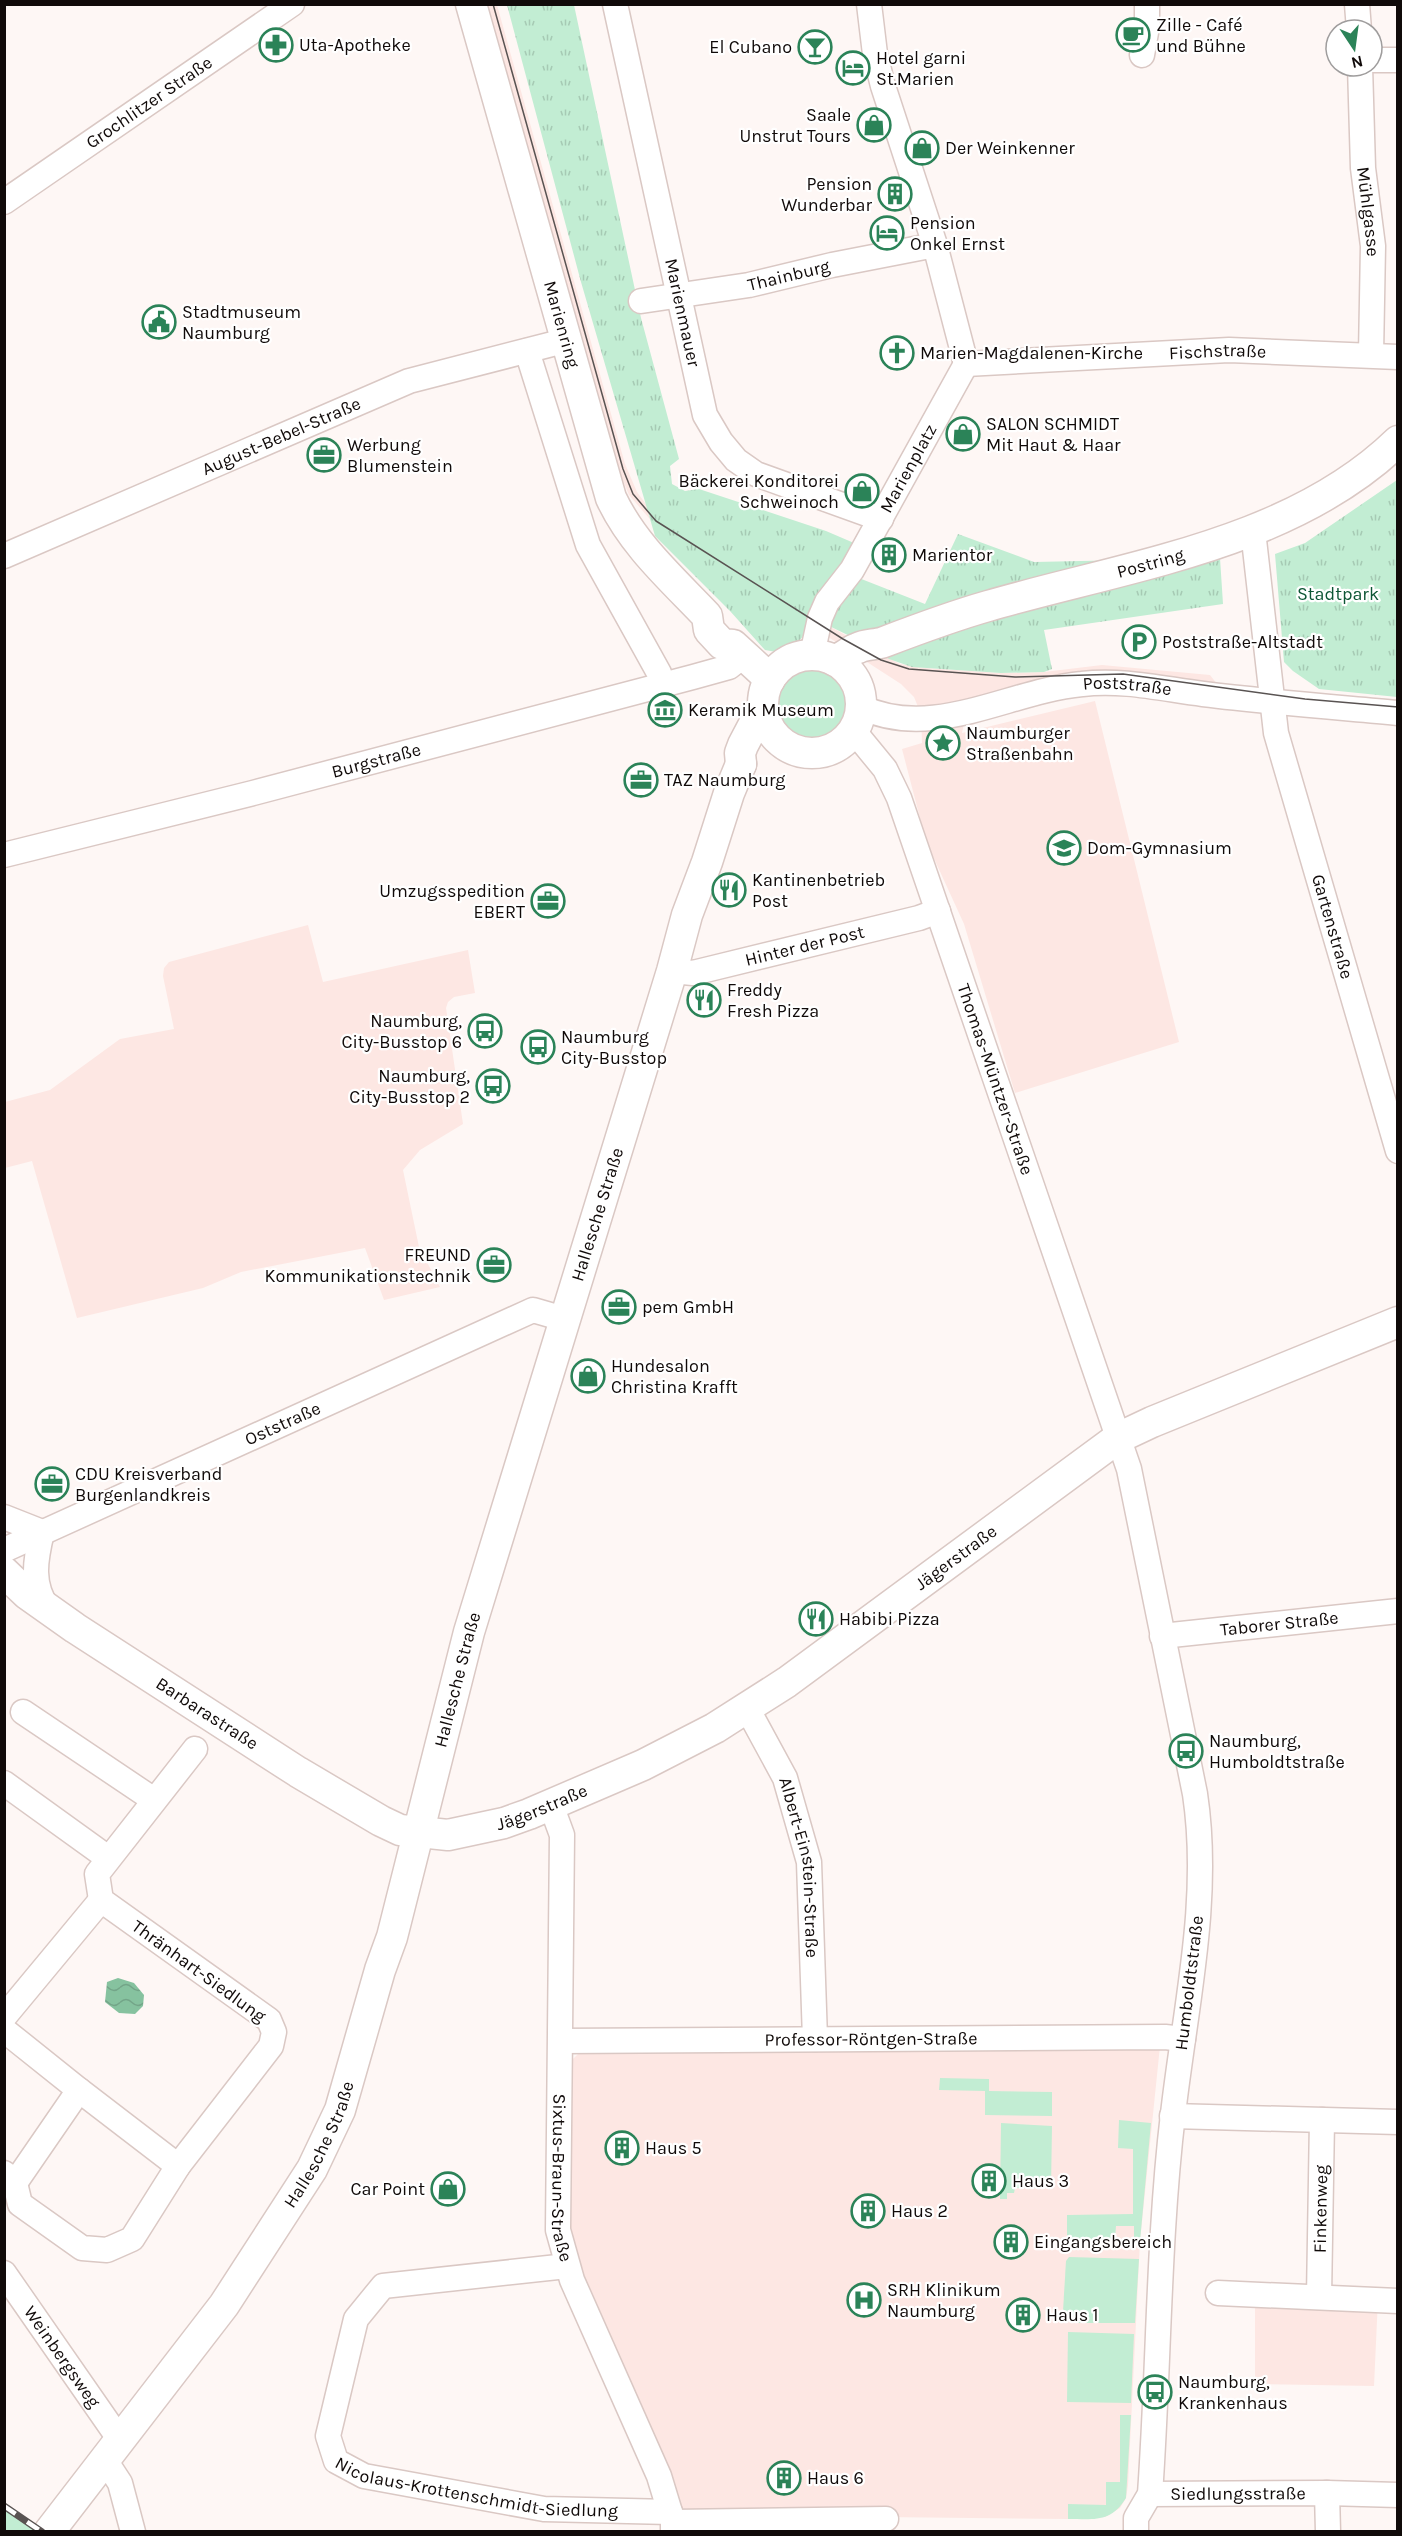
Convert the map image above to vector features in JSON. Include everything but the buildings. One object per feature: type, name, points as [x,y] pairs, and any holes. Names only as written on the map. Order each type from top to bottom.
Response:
[{"type":"main road","name":"Marienring","points":[[471,4],[564,341],[604,478],[619,515],[644,549],[707,616],[709,630],[722,644],[738,651],[766,693]]},
{"type":"main road","name":"Postring","points":[[823,658],[858,647],[882,643],[953,616],[1203,548],[1253,531],[1324,496],[1361,471],[1398,441]]},
{"type":"main road","name":"Postring","points":[[857,706],[859,667],[882,643]]},
{"type":"main road","points":[[823,658],[847,669],[857,706],[838,746],[820,752],[802,752],[784,745],[768,726],[766,693],[789,661],[823,658]]},
{"type":"main road","name":"Hallesche Straße","points":[[49,2532],[224,2306],[307,2178],[327,2140],[350,2079],[419,1834],[469,1632],[672,971],[687,915],[741,764],[740,753],[766,693]]},
{"type":"main road","points":[[741,764],[767,748],[784,745]]},
{"type":"main road","name":"Jägerstraße","points":[[419,1834],[438,1836],[464,1833],[504,1823],[551,1805],[682,1746],[787,1682],[1118,1438],[1398,1322]]},
{"type":"main road","name":"Barbarastraße","points":[[4,1572],[26,1597],[298,1772],[389,1826],[419,1834]]},
{"type":"street","name":"Grochlitzer Straße","points":[[4,202],[292,4]]},
{"type":"street","name":"Marienmauer","points":[[615,4],[705,415],[721,442],[736,460],[756,474],[881,519]]},
{"type":"street","points":[[869,4],[883,86],[935,245],[966,364]]},
{"type":"street","points":[[1142,55],[1147,27],[1147,4]]},
{"type":"street","name":"Mühlgasse","points":[[1360,78],[1363,168],[1373,246],[1371,355]]},
{"type":"street","name":"Thainburg","points":[[641,301],[749,285],[829,265],[935,245]]},
{"type":"street","name":"August-Bebel-Straße","points":[[4,556],[409,381],[564,341]]},
{"type":"street","name":"Fischstraße","points":[[966,364],[1229,350],[1398,357]]},
{"type":"street","points":[[527,351],[588,545],[659,673],[662,685]]},
{"type":"street","name":"Marienplatz","points":[[823,658],[825,606],[852,570],[966,364]]},
{"type":"street","name":"Gartenstraße","points":[[1253,531],[1276,733],[1398,1151]]},
{"type":"street","name":"Burgstraße","points":[[4,855],[252,793],[729,667],[738,651]]},
{"type":"street","name":"Poststraße","points":[[857,706],[881,715],[924,719],[954,715],[1046,690],[1094,683],[1134,684],[1271,701],[1398,713]]},
{"type":"street","name":"Thomas-Müntzer-Straße","points":[[857,706],[882,765],[893,782],[1118,1438]]},
{"type":"street","name":"Hinter der Post","points":[[672,971],[693,973],[920,918],[938,911]]},
{"type":"street","name":"Oststraße","points":[[4,1550],[533,1310],[564,1319]]},
{"type":"street","name":"Humboldtstraße","points":[[1118,1438],[1132,1480],[1195,1794],[1200,1836],[1199,1901],[1172,2116],[1160,2288],[1150,2494],[1136,2518],[1137,2532]]},
{"type":"street","points":[[4,1517],[42,1532],[35,1572],[40,1597],[26,1597]]},
{"type":"street","name":"Taborer Straße","points":[[1162,1636],[1398,1611]]},
{"type":"street","name":"Albert-Einstein-Straße","points":[[747,1708],[785,1778],[809,1862],[815,2038]]},
{"type":"street","points":[[23,1712],[154,1800]]},
{"type":"street","points":[[4,2017],[101,1900],[97,1874],[195,1749]]},
{"type":"street","points":[[4,1783],[108,1858]]},
{"type":"street","name":"Sixtus-Braun-Straße","points":[[551,1805],[562,1834],[558,2230],[567,2266],[659,2475],[672,2522]]},
{"type":"street","name":"Thränhart-Siedlung","points":[[79,2090],[10,2178],[20,2204],[82,2248],[107,2250],[132,2240],[178,2166],[271,2046],[274,2032],[269,2020],[101,1900]]},
{"type":"street","points":[[4,2030],[178,2166]]},
{"type":"street","name":"Professor-Röntgen-Straße","points":[[561,2041],[815,2038],[1165,2037],[1183,2039]]},
{"type":"street","points":[[1172,2116],[1398,2122]]},
{"type":"street","name":"Finkenweg","points":[[1319,2297],[1322,2120]]},
{"type":"street","name":"Nicolaus-Krottenschmidt-Siedlung","points":[[567,2266],[383,2286],[357,2319],[328,2436],[336,2461],[364,2476],[544,2509],[672,2522]]},
{"type":"street","name":"Weinbergsweg","points":[[4,2273],[112,2450],[133,2532]]},
{"type":"street","points":[[1218,2293],[1398,2301]]},
{"type":"street","name":"Siedlungsstraße","points":[[1327,2493],[1328,2532]]},
{"type":"street","name":"Siedlungsstraße","points":[[1150,2494],[1398,2495]]},
{"type":"street","points":[[672,2522],[885,2519]]},
{"type":"shaded area","name":"Dom-Gymnasium","points":[[488,5],[497,5],[625,464],[637,492],[648,507],[823,623],[900,664],[1001,673],[1044,672],[1102,665],[1210,675],[1217,684],[1141,680],[964,723],[962,733],[1095,701],[1179,1042],[1015,1093],[964,924],[926,841],[902,749],[922,743],[921,714],[914,697],[901,684],[655,525],[629,495],[617,466]]},
{"type":"shaded area","points":[[308,925],[323,982],[468,950],[475,993],[454,997],[448,1002],[446,1008],[463,1124],[420,1150],[403,1170],[419,1247],[440,1287],[384,1300],[365,1248],[241,1272],[203,1288],[77,1318],[32,1161],[5,1168],[5,1102],[50,1090],[120,1039],[174,1029],[163,976],[164,968],[169,962]]},
{"type":"shaded area","name":"SRH Klinikum Naumburg","points":[[1160,2046],[1140,2241],[1128,2485],[1126,2498],[1120,2508],[1105,2517],[1068,2519],[689,2515],[677,2506],[584,2276],[567,2222],[570,2062],[578,2054]]},
{"type":"shaded area","points":[[1255,2295],[1378,2299],[1374,2386],[1255,2384]]},
{"type":"green space","points":[[507,5],[574,5],[641,318],[679,459],[670,466],[672,484],[685,491],[699,489],[826,531],[854,543],[841,571],[925,604],[958,534],[1034,562],[1220,558],[1223,604],[1044,630],[1052,669],[1044,672],[1001,673],[912,667],[889,659],[858,640],[823,623],[811,627],[792,649],[776,652],[765,650],[730,611],[655,536],[581,282]]},
{"type":"green space","name":"Stadtpark","points":[[1397,480],[1397,697],[1319,689],[1284,662],[1275,554],[1305,543]]},
{"type":"green space","points":[[812,664],[827,667],[840,676],[849,689],[852,704],[849,719],[840,732],[827,741],[812,744],[797,741],[784,732],[775,719],[772,704],[775,689],[784,676],[797,667]]},
{"type":"green space","points":[[940,2078],[989,2079],[989,2091],[1052,2092],[1052,2116],[985,2115],[985,2091],[939,2090]]},
{"type":"green space","points":[[1119,2120],[1151,2123],[1140,2241],[1134,2240],[1134,2226],[1116,2226],[1115,2239],[1067,2240],[1067,2215],[1133,2214],[1133,2149],[1118,2148]]},
{"type":"green space","points":[[1001,2123],[1052,2126],[1051,2188],[1015,2188],[1014,2193],[1007,2193],[1007,2199],[1000,2199]]},
{"type":"green space","points":[[1069,2257],[1139,2259],[1135,2323],[1072,2323],[1063,2311],[1066,2261]]},
{"type":"green space","points":[[1068,2332],[1134,2334],[1131,2403],[1067,2402]]},
{"type":"green space","points":[[1120,2415],[1131,2415],[1126,2498],[1108,2516],[1094,2519],[1068,2519],[1068,2504],[1106,2505],[1106,2482],[1120,2482]]},
{"type":"green space","points":[[5,2504],[47,2531],[5,2531]]},
{"type":"water","points":[[118,1978],[134,1983],[144,1995],[143,2006],[135,2014],[119,2013],[105,2002],[107,1982]]},
{"type":"tram line","points":[[493,4],[623,469],[633,494],[656,521],[843,639],[881,660],[909,669],[1015,677],[1123,674],[1305,699],[1398,707]]},
{"type":"railway","points":[[4,2506],[42,2532]]},
{"type":"place","name":"Zille - Café und Bühne","points":[[1133,35]]},
{"type":"place","name":"Uta-Apotheke","points":[[276,45]]},
{"type":"place","name":"El Cubano","points":[[815,47]]},
{"type":"place","name":"Hotel garni St.Marien","points":[[853,68]]},
{"type":"place","name":"Saale Unstrut Tours","points":[[874,125]]},
{"type":"place","name":"Der Weinkenner","points":[[922,148]]},
{"type":"place","name":"Pension Wunderbar","points":[[895,194]]},
{"type":"place","name":"Pension Onkel Ernst","points":[[887,233]]},
{"type":"place","name":"Stadtmuseum Naumburg","points":[[159,322]]},
{"type":"place","name":"Marien-Magdalenen-Kirche","points":[[897,353]]},
{"type":"place","name":"SALON SCHMIDT Mit Haut & Haar","points":[[963,434]]},
{"type":"place","name":"Werbung Blumenstein","points":[[324,455]]},
{"type":"place","name":"Bäckerei Konditorei Schweinoch","points":[[862,491]]},
{"type":"place","name":"Marientor","points":[[889,555]]},
{"type":"place","name":"Poststraße-Altstadt","points":[[1139,642]]},
{"type":"place","name":"Keramik Museum","points":[[665,710]]},
{"type":"place","name":"Naumburger Straßenbahn","points":[[943,743]]},
{"type":"place","name":"TAZ Naumburg","points":[[641,780]]},
{"type":"place","name":"Dom-Gymnasium","points":[[1064,848]]},
{"type":"place","name":"Kantinenbetrieb Post","points":[[729,890]]},
{"type":"place","name":"Umzugsspedition EBERT","points":[[548,901]]},
{"type":"place","name":"Freddy Fresh Pizza","points":[[704,1000]]},
{"type":"place","name":"Naumburg, City-Busstop 6","points":[[485,1031]]},
{"type":"place","name":"Naumburg City-Busstop","points":[[538,1047]]},
{"type":"place","name":"Naumburg, City-Busstop 2","points":[[493,1086]]},
{"type":"place","name":"FREUND Kommunikationstechnik","points":[[494,1265]]},
{"type":"place","name":"pem GmbH","points":[[619,1307]]},
{"type":"place","name":"Hundesalon Christina Krafft","points":[[588,1376]]},
{"type":"place","name":"CDU Kreisverband Burgenlandkreis","points":[[52,1484]]},
{"type":"place","name":"Habibi Pizza","points":[[816,1619]]},
{"type":"place","name":"Naumburg, Humboldtstraße","points":[[1186,1751]]},
{"type":"place","name":"Haus 5","points":[[622,2148]]},
{"type":"place","name":"Haus 3","points":[[989,2181]]},
{"type":"place","name":"Car Point","points":[[448,2189]]},
{"type":"place","name":"Haus 2","points":[[868,2211]]},
{"type":"place","name":"Eingangsbereich","points":[[1011,2242]]},
{"type":"place","name":"SRH Klinikum Naumburg","points":[[864,2300]]},
{"type":"place","name":"Haus 1","points":[[1023,2315]]},
{"type":"place","name":"Naumburg, Krankenhaus","points":[[1155,2392]]},
{"type":"place","name":"Haus 6","points":[[784,2478]]}]
